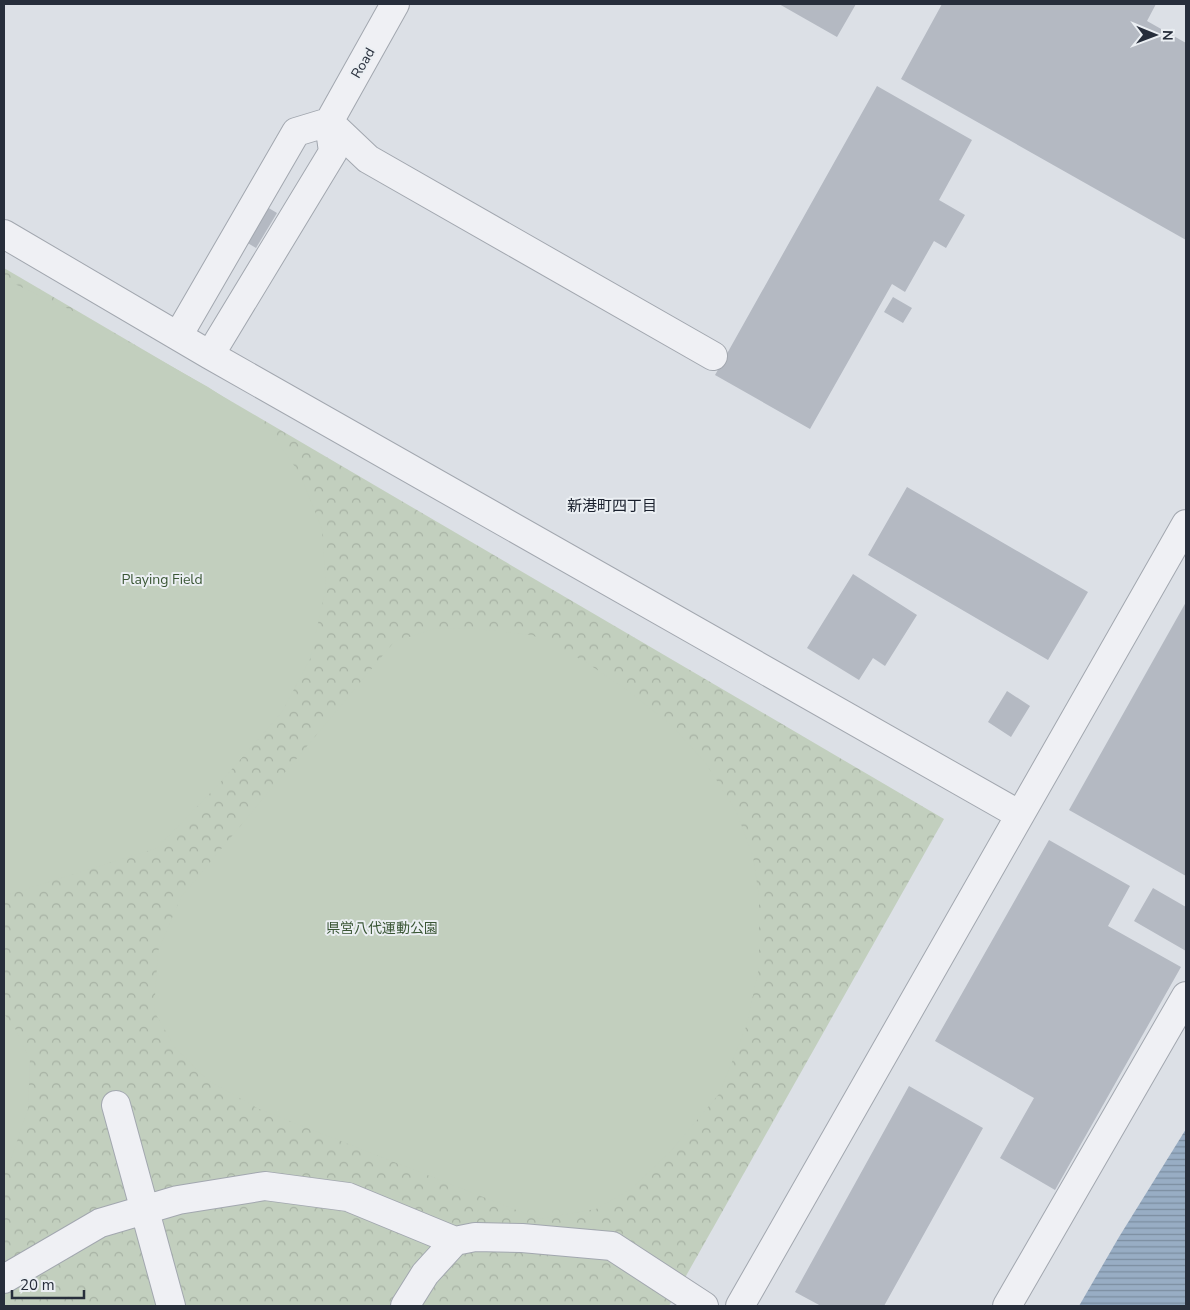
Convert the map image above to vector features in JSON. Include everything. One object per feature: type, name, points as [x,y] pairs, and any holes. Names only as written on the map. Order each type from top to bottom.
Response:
[{"type":"street","name":"Road","points":[[329,122],[395,4]]},
{"type":"street","points":[[178,336],[296,132],[329,122]]},
{"type":"street","points":[[210,355],[333,152],[329,122]]},
{"type":"street","points":[[329,122],[368,159],[713,356]]},
{"type":"street","points":[[4,234],[210,355],[1020,815]]},
{"type":"street","points":[[740,1306],[1186,524]]},
{"type":"street","points":[[1007,1306],[1186,996]]},
{"type":"street","points":[[116,1105],[171,1306]]},
{"type":"street","points":[[4,1279],[100,1223],[178,1200],[265,1186],[348,1196],[455,1241],[475,1237],[531,1239],[612,1246],[704,1306]]},
{"type":"street","points":[[405,1306],[425,1274],[455,1241]]},
{"type":"green space","name":"県営八代運動公園","points":[[4,268],[944,819],[669,1306],[4,1306]]},
{"type":"green space","name":"Playing Field","points":[[4,279],[75,312],[208,387],[265,424],[300,474],[322,529],[326,588],[310,659],[282,712],[218,785],[157,848],[4,896]]},
{"type":"green space","points":[[436,628],[477,629],[532,635],[584,661],[627,690],[670,724],[705,762],[736,811],[753,856],[759,897],[759,968],[746,1027],[719,1094],[670,1152],[631,1189],[596,1209],[539,1219],[259,1109],[209,1081],[176,1049],[154,1011],[158,951],[181,897],[394,642]]},
{"type":"green space","points":[[4,1014],[14,1026],[30,1060],[28,1109],[10,1162],[4,1170]]},
{"type":"water","points":[[1186,1129],[1186,1306],[1079,1306],[1119,1237]]},
{"type":"building","points":[[779,4],[856,4],[837,37]]},
{"type":"building","points":[[942,4],[1156,4],[1147,21],[1186,43],[1186,240],[901,79]]},
{"type":"building","points":[[877,86],[972,140],[939,200],[965,215],[946,248],[934,241],[905,292],[892,284],[810,429],[715,375]]},
{"type":"building","points":[[262,204],[277,213],[256,248],[241,239]]},
{"type":"building","points":[[893,297],[912,308],[903,323],[884,312]]},
{"type":"building","points":[[907,487],[1088,592],[1048,660],[868,555]]},
{"type":"building","points":[[853,574],[917,615],[885,666],[873,658],[859,680],[807,648]]},
{"type":"building","points":[[1186,602],[1186,876],[1069,810]]},
{"type":"building","points":[[1007,691],[1030,706],[1011,737],[988,722]]},
{"type":"building","points":[[1049,840],[1130,886],[1108,926],[1181,967],[1055,1190],[1000,1158],[1034,1098],[935,1041]]},
{"type":"building","points":[[1153,888],[1186,907],[1186,951],[1134,921]]},
{"type":"building","points":[[909,1086],[983,1128],[884,1306],[821,1306],[795,1292]]},
{"type":"district","name":"新港町四丁目","points":[[612,506]]}]
